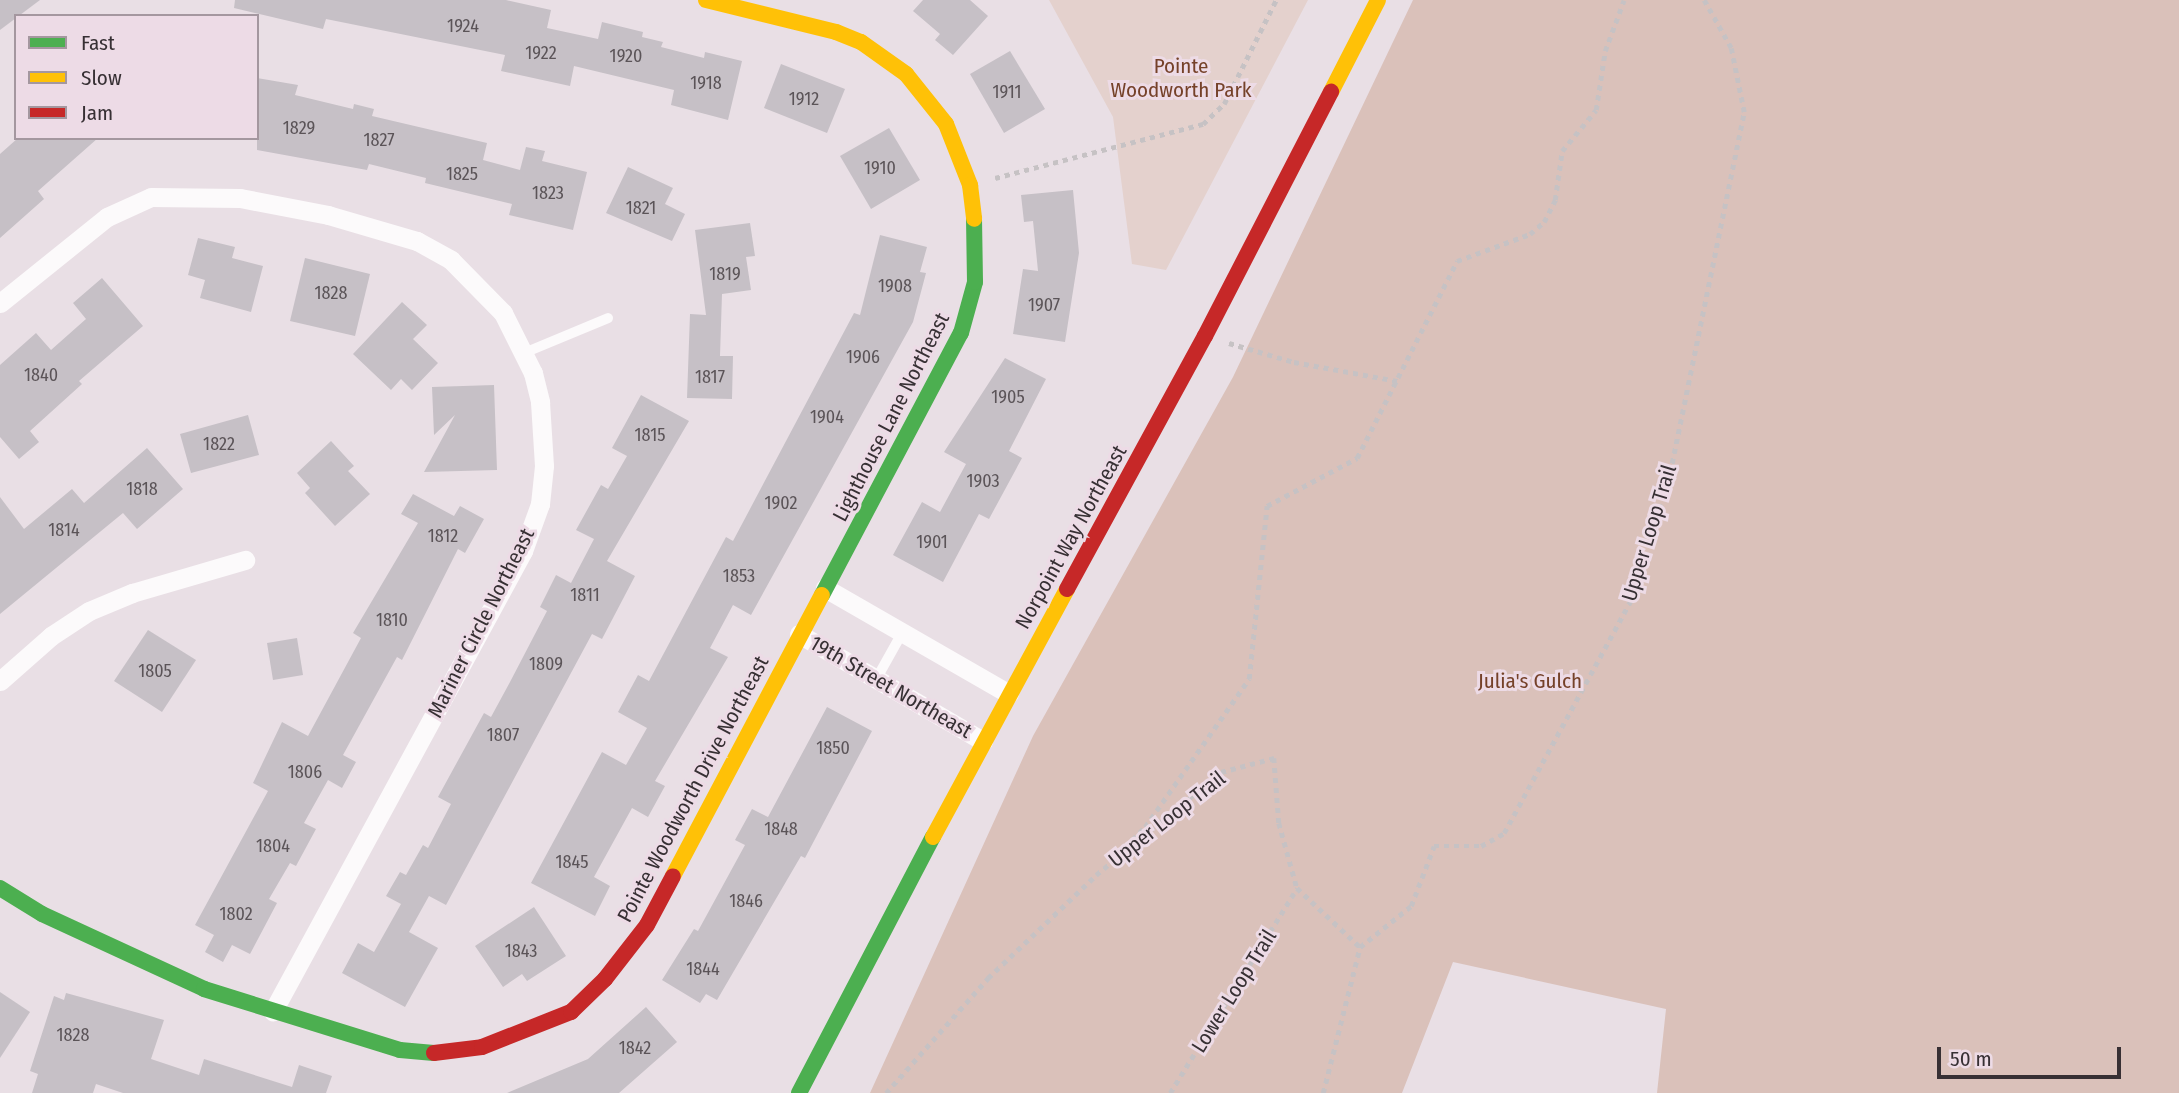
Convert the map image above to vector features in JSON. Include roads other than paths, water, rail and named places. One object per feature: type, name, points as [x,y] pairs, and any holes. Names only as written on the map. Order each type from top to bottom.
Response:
[{"type":"street","name":"Lighthouse Lane Northeast","points":[[706,0],[836,32],[884,56],[921,90],[946,124],[970,185],[977,242],[975,282],[961,333],[825,588]]},
{"type":"street","name":"Norpoint Way Northeast","points":[[799,1093],[1009,694],[1205,336],[1378,0]]},
{"type":"street","name":"Mariner Circle Northeast","points":[[0,303],[78,237],[118,212],[151,197],[240,198],[328,215],[417,241],[451,260],[483,289],[502,313],[524,353],[540,402],[544,466],[540,504],[523,551],[273,1011]]},
{"type":"street","points":[[0,681],[51,636],[89,611],[132,593],[245,560]]},
{"type":"street","points":[[825,588],[1009,694]]},
{"type":"street","name":"Pointe Woodworth Drive Northeast","points":[[0,888],[127,955],[204,989],[363,1041],[438,1053],[495,1043],[571,1012],[605,979],[647,925],[825,588]]},
{"type":"street","name":"19th Street Northeast","points":[[799,634],[878,676],[984,741]]},
{"type":"lane","points":[[524,353],[608,318]]},
{"type":"lane","points":[[878,676],[902,633]]},
{"type":"park label","name":"Pointe Woodworth Park","points":[[1181,78]]},
{"type":"park label","name":"Julia's Gulch","points":[[1530,681]]}]
